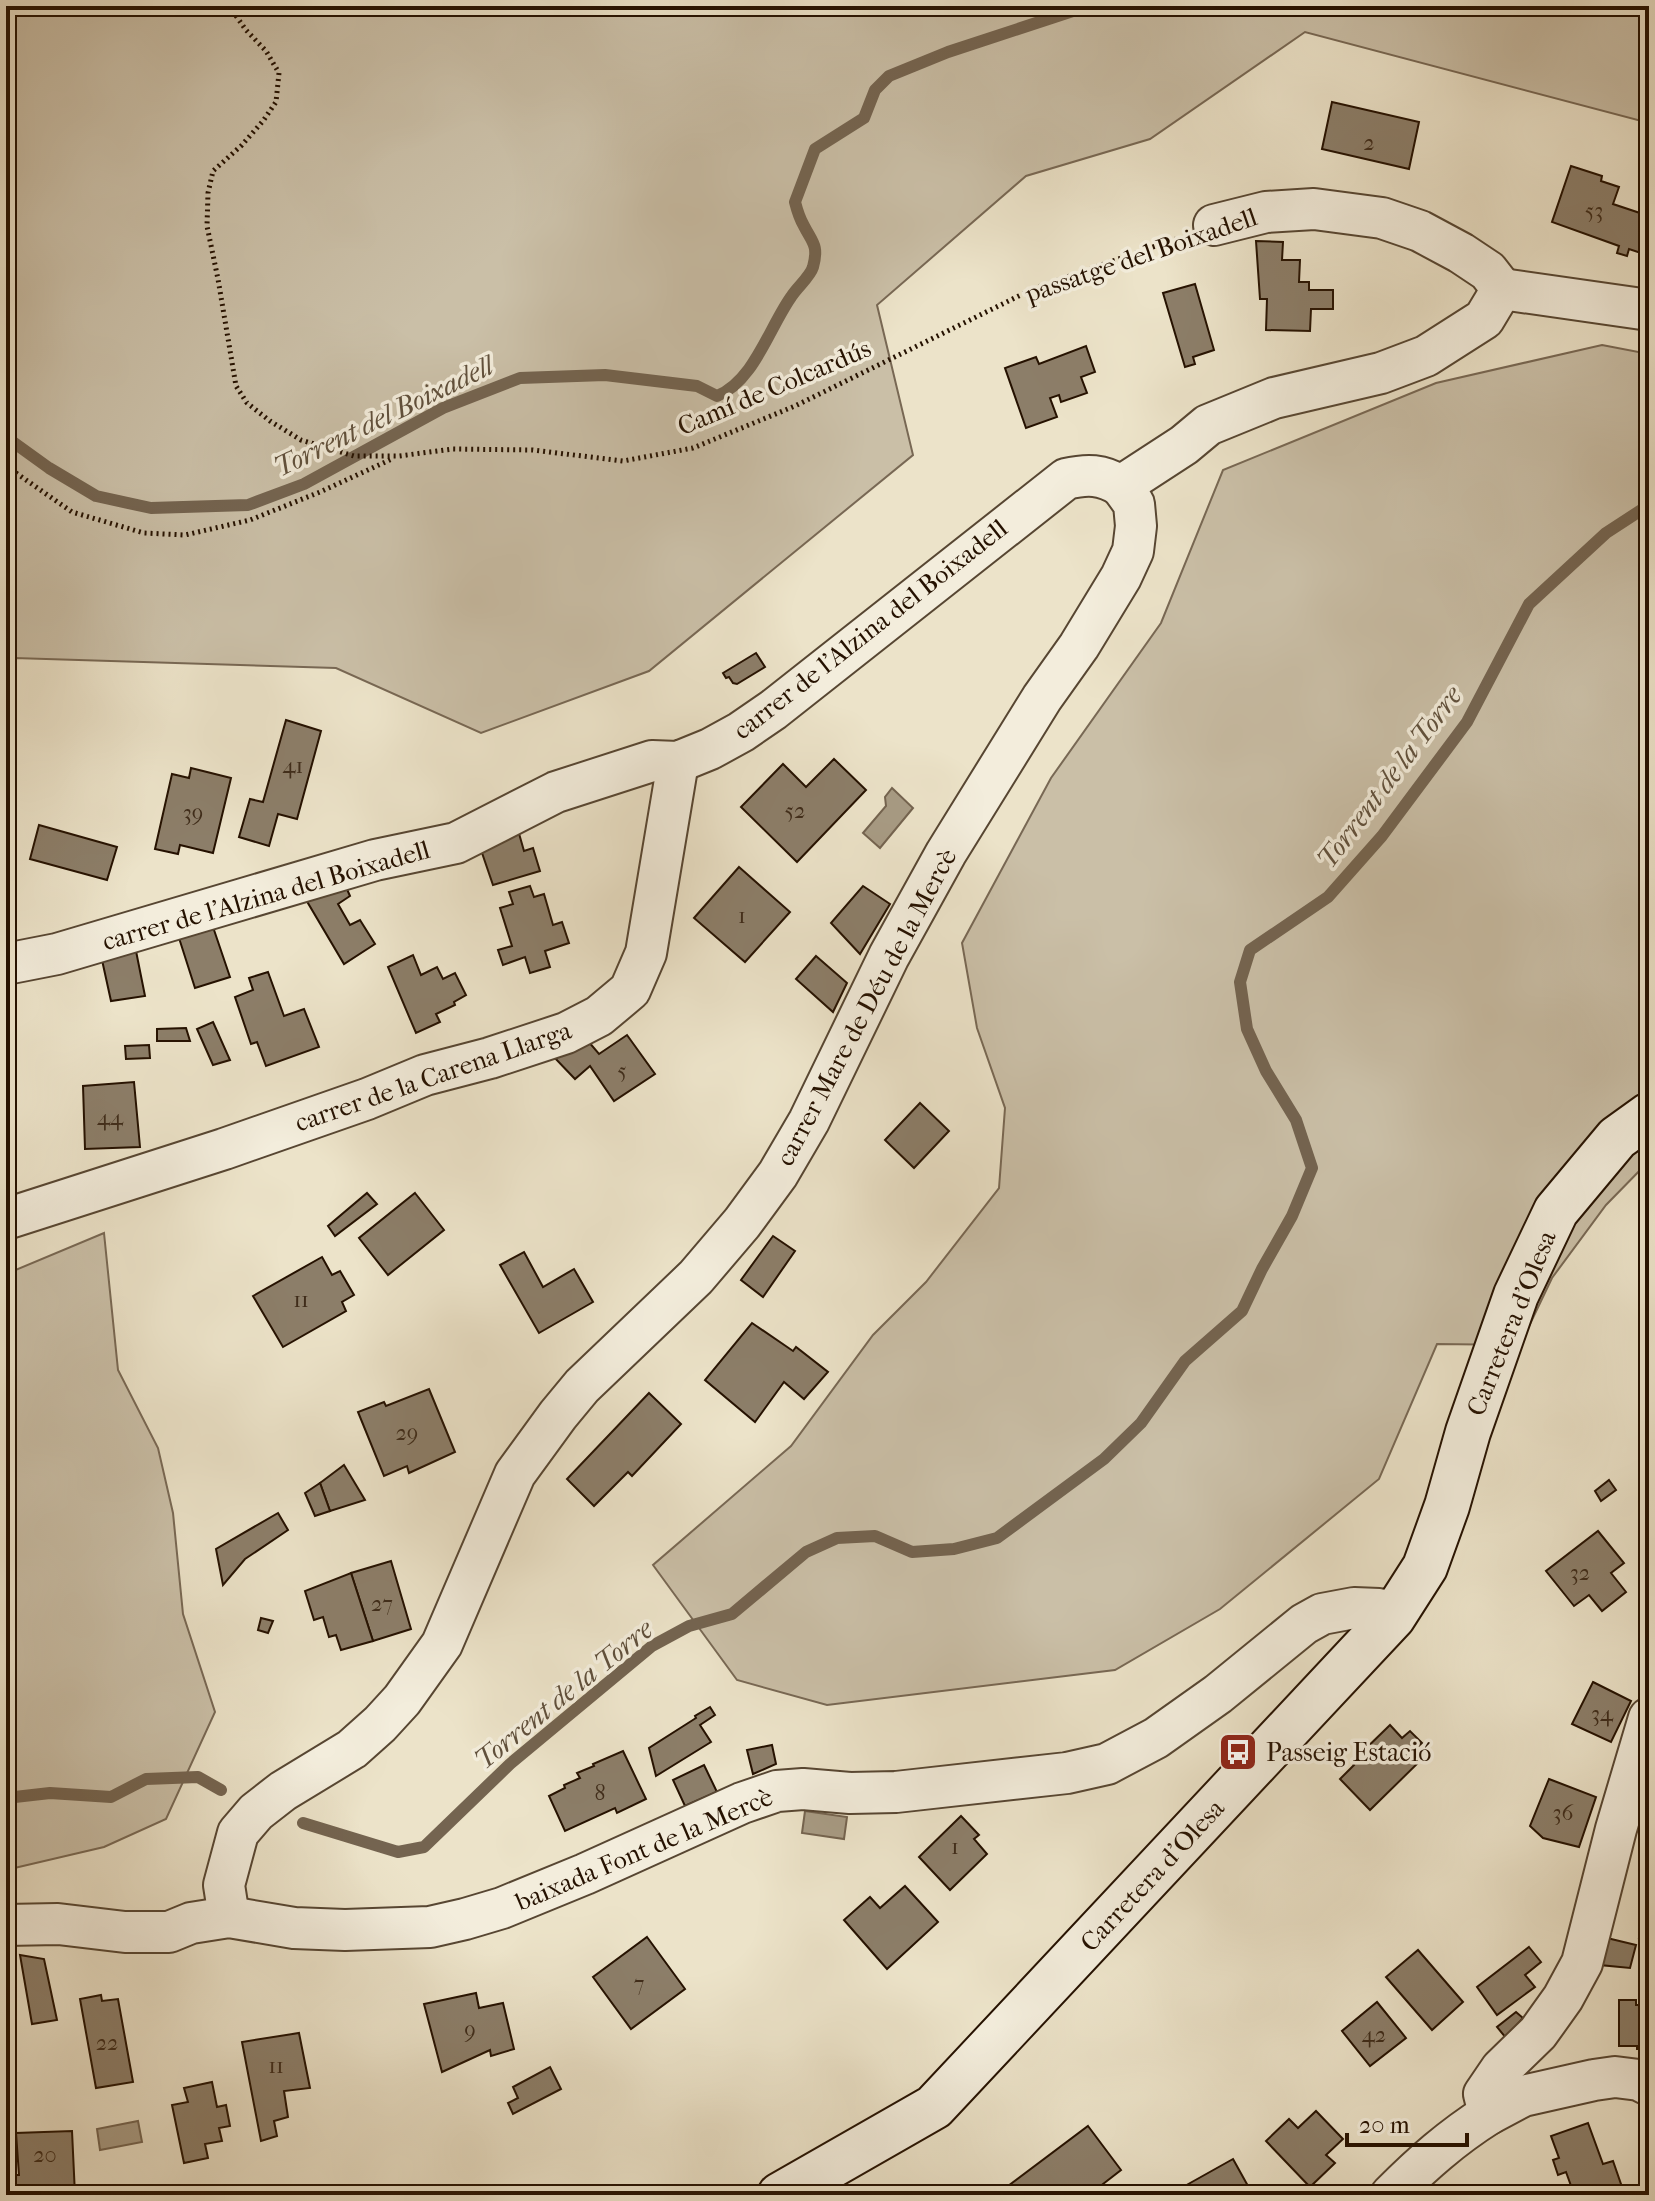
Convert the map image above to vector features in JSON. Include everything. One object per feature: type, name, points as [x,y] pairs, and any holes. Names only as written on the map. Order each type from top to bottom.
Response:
[{"type":"street","name":"passatge del Boixadell","points":[[1214,225],[1266,212],[1314,209],[1382,218],[1420,231],[1461,253],[1488,271],[1502,289]]},
{"type":"street","points":[[1121,486],[1184,445],[1208,425],[1274,398],[1381,373],[1426,356],[1484,319],[1502,289],[1649,310]]},
{"type":"street","name":"carrer de l'Alzina del Boixadell","points":[[6,964],[57,954],[375,860],[456,843],[567,788],[652,761],[678,762],[710,749],[773,710],[1066,479],[1086,475],[1107,477],[1121,486]]},
{"type":"street","name":"carrer Mare de Déu de la Mercè","points":[[229,1917],[224,1885],[238,1833],[256,1812],[283,1791],[352,1749],[402,1700],[442,1644],[515,1474],[582,1386],[696,1277],[778,1174],[809,1121],[889,956],[946,853],[1121,577],[1133,551],[1136,526],[1134,504],[1121,486]]},
{"type":"street","name":"carrer de la Carena Llarga","points":[[6,1219],[224,1149],[367,1099],[425,1075],[555,1036],[599,1016],[630,990],[646,953],[678,762]]},
{"type":"street","name":"Carretera d'Olesa","points":[[780,2195],[934,2107],[1393,1617],[1425,1567],[1516,1295],[1556,1211],[1617,1138],[1649,1115]]},
{"type":"street","name":"baixada Font de la Mercè","points":[[229,1917],[294,1928],[430,1927],[502,1908],[653,1845],[742,1803],[777,1791],[896,1792],[1067,1773],[1107,1764],[1156,1738],[1218,1694],[1304,1624],[1322,1614],[1354,1608],[1379,1609],[1393,1617]]},
{"type":"street","points":[[1489,2114],[1484,2094],[1501,2069],[1538,2033],[1563,1998],[1582,1963],[1616,1829],[1649,1718]]},
{"type":"street","points":[[6,1925],[58,1924],[125,1932],[169,1932],[191,1923],[229,1917]]},
{"type":"street","points":[[1391,2195],[1455,2136],[1523,2096],[1615,2077],[1639,2080],[1649,2085]]},
{"type":"path","name":"Camí de Colcardús","points":[[229,6],[266,51],[279,73],[276,102],[242,145],[213,171],[208,193],[207,226],[236,386],[247,403],[301,440],[354,456],[399,456],[453,449],[533,450],[623,461],[693,448],[795,406],[955,326]]},
{"type":"path","name":"passatge del Boixadell","points":[[955,326],[1035,288],[1214,225]]},
{"type":"path","points":[[6,466],[72,512],[144,533],[185,535],[250,520],[399,456]]},
{"type":"shaded area","points":[[6,6],[1649,6],[1649,123],[1305,32],[1150,139],[1026,176],[877,305],[913,455],[649,671],[481,733],[336,668],[6,660]]},
{"type":"shaded area","points":[[1602,345],[1649,354],[1649,1161],[1606,1205],[1552,1278],[1520,1345],[1437,1344],[1379,1479],[1220,1609],[1115,1670],[827,1705],[737,1680],[653,1565],[791,1446],[873,1335],[926,1282],[999,1188],[1005,1108],[977,1028],[962,943],[1051,778],[1161,623],[1223,470],[1436,383]]},
{"type":"shaded area","points":[[892,788],[913,808],[880,848],[863,833],[886,806],[885,797]]},
{"type":"shaded area","points":[[104,1233],[118,1370],[158,1448],[173,1513],[183,1614],[215,1712],[166,1819],[104,1847],[6,1870],[6,1274]]},
{"type":"shaded area","points":[[805,1811],[847,1817],[844,1839],[802,1833]]},
{"type":"shaded area","points":[[138,2121],[142,2142],[100,2150],[97,2129]]},
{"type":"building","points":[[1332,102],[1419,122],[1409,169],[1322,149]]},
{"type":"building","points":[[1571,166],[1602,176],[1601,181],[1619,187],[1613,204],[1649,216],[1647,255],[1629,249],[1627,256],[1617,253],[1619,246],[1552,222]]},
{"type":"building","points":[[1256,241],[1283,242],[1282,260],[1300,260],[1299,282],[1309,282],[1309,290],[1333,290],[1333,309],[1311,309],[1310,331],[1266,330],[1267,299],[1260,299]]},
{"type":"building","points":[[1195,284],[1214,350],[1193,357],[1195,364],[1185,367],[1163,293]]},
{"type":"building","points":[[1086,346],[1095,372],[1081,377],[1087,393],[1061,402],[1059,395],[1050,398],[1057,417],[1026,428],[1005,368],[1036,357],[1039,364]]},
{"type":"building","points":[[756,653],[765,667],[737,684],[726,678],[723,673]]},
{"type":"building","points":[[286,720],[321,731],[297,819],[278,814],[269,846],[239,837],[250,799],[263,802]]},
{"type":"building","points":[[834,759],[866,790],[797,862],[741,807],[783,764],[806,787]]},
{"type":"building","points":[[191,768],[231,778],[213,853],[180,845],[178,854],[155,849],[172,774],[189,778]]},
{"type":"building","points":[[39,825],[117,847],[107,880],[30,859]]},
{"type":"building","points":[[518,830],[524,851],[533,848],[540,871],[493,885],[480,847]]},
{"type":"building","points":[[739,867],[790,912],[745,962],[694,918]]},
{"type":"building","points":[[530,886],[534,897],[544,894],[553,925],[562,922],[569,943],[545,951],[550,967],[530,973],[525,957],[503,965],[498,950],[512,946],[500,908],[513,904],[509,892]]},
{"type":"building","points":[[863,886],[890,904],[860,954],[831,923]]},
{"type":"building","points":[[346,887],[350,896],[338,904],[350,925],[360,920],[375,944],[344,964],[305,898]]},
{"type":"building","points":[[213,927],[230,977],[195,988],[179,938]]},
{"type":"building","points":[[136,951],[145,996],[111,1001],[102,960]]},
{"type":"building","points":[[413,955],[421,975],[437,967],[443,979],[455,973],[466,995],[454,1002],[455,1005],[436,1014],[440,1022],[416,1033],[388,967]]},
{"type":"building","points":[[816,956],[847,983],[833,1012],[796,979]]},
{"type":"building","points":[[268,972],[284,1016],[304,1009],[319,1047],[266,1066],[257,1042],[251,1044],[235,997],[253,990],[249,978]]},
{"type":"building","points":[[213,1022],[230,1060],[213,1065],[197,1029]]},
{"type":"building","points":[[186,1028],[190,1041],[157,1041],[157,1029]]},
{"type":"building","points":[[627,1035],[655,1074],[614,1101],[590,1066],[575,1079],[551,1054],[588,1041],[599,1054]]},
{"type":"building","points":[[149,1045],[150,1058],[126,1059],[125,1046]]},
{"type":"building","points":[[134,1082],[140,1147],[85,1149],[83,1086]]},
{"type":"building","points":[[920,1103],[949,1131],[914,1168],[885,1140]]},
{"type":"building","points":[[367,1193],[377,1204],[335,1236],[328,1226]]},
{"type":"building","points":[[415,1193],[444,1230],[388,1275],[359,1238]]},
{"type":"building","points":[[773,1236],[795,1251],[763,1297],[741,1280]]},
{"type":"building","points":[[524,1252],[543,1287],[574,1269],[593,1302],[539,1333],[500,1265]]},
{"type":"building","points":[[322,1257],[332,1275],[340,1271],[354,1295],[342,1302],[346,1311],[283,1347],[253,1296]]},
{"type":"building","points":[[752,1323],[793,1351],[796,1347],[828,1372],[804,1399],[784,1382],[755,1422],[705,1380]]},
{"type":"building","points":[[429,1389],[455,1452],[409,1473],[407,1466],[384,1476],[358,1412],[384,1402],[386,1406]]},
{"type":"building","points":[[649,1393],[681,1424],[632,1476],[628,1472],[594,1506],[567,1479]]},
{"type":"building","points":[[344,1465],[365,1500],[330,1511],[320,1483]]},
{"type":"building","points":[[1609,1480],[1616,1490],[1601,1501],[1595,1491]]},
{"type":"building","points":[[320,1483],[330,1511],[315,1516],[305,1493]]},
{"type":"building","points":[[278,1513],[288,1530],[245,1559],[223,1585],[216,1549]]},
{"type":"building","points":[[1598,1531],[1624,1563],[1611,1573],[1626,1592],[1602,1611],[1589,1595],[1574,1606],[1546,1571]]},
{"type":"building","points":[[391,1561],[411,1629],[373,1641],[351,1573]]},
{"type":"building","points":[[351,1573],[373,1641],[341,1650],[336,1635],[329,1637],[323,1617],[314,1620],[305,1591]]},
{"type":"building","points":[[261,1618],[273,1621],[268,1633],[258,1630]]},
{"type":"building","points":[[1593,1682],[1631,1701],[1611,1742],[1572,1724]]},
{"type":"building","points":[[710,1707],[715,1715],[700,1725],[711,1742],[656,1776],[649,1748]]},
{"type":"building","points":[[1390,1725],[1402,1738],[1410,1731],[1422,1743],[1414,1750],[1422,1759],[1370,1810],[1340,1779],[1354,1765],[1352,1762]]},
{"type":"building","points":[[772,1745],[776,1764],[753,1774],[747,1750]]},
{"type":"building","points":[[623,1751],[646,1799],[617,1813],[615,1808],[565,1831],[549,1796],[580,1778],[577,1773]]},
{"type":"building","points":[[704,1765],[717,1792],[685,1806],[673,1780]]},
{"type":"building","points":[[1549,1779],[1596,1797],[1579,1847],[1543,1838],[1530,1826]]},
{"type":"building","points":[[961,1816],[979,1835],[974,1839],[987,1854],[950,1890],[919,1857]]},
{"type":"building","points":[[905,1886],[938,1922],[887,1969],[844,1920],[870,1897],[880,1908]]},
{"type":"building","points":[[1649,1892],[1649,1940],[1639,1938]]},
{"type":"building","points":[[647,1937],[685,1989],[631,2029],[593,1977]]},
{"type":"building","points":[[1607,1938],[1636,1945],[1630,1968],[1600,1965]]},
{"type":"building","points":[[1529,1947],[1541,1962],[1525,1975],[1535,1987],[1497,2015],[1477,1987]]},
{"type":"building","points":[[1418,1950],[1463,2002],[1432,2030],[1386,1977]]},
{"type":"building","points":[[20,1955],[44,1959],[57,2020],[32,2024]]},
{"type":"building","points":[[476,1993],[479,2008],[503,2003],[514,2049],[491,2056],[490,2050],[442,2072],[424,2004]]},
{"type":"building","points":[[101,1995],[102,2001],[118,1999],[133,2082],[96,2088],[80,1999]]},
{"type":"building","points":[[1619,2000],[1636,2000],[1636,2005],[1649,2005],[1649,2049],[1619,2046]]},
{"type":"building","points":[[1377,2002],[1406,2038],[1370,2066],[1342,2031]]},
{"type":"building","points":[[1516,2012],[1523,2018],[1506,2038],[1497,2027]]},
{"type":"building","points":[[299,2033],[310,2088],[284,2091],[288,2117],[274,2121],[277,2136],[261,2141],[242,2042]]},
{"type":"building","points":[[550,2067],[561,2089],[513,2114],[508,2103],[518,2098],[513,2087]]},
{"type":"building","points":[[212,2082],[217,2107],[226,2105],[230,2126],[219,2128],[222,2141],[205,2144],[208,2158],[184,2163],[172,2105],[188,2102],[184,2088]]},
{"type":"building","points":[[1316,2111],[1343,2139],[1326,2155],[1335,2163],[1310,2187],[1266,2141],[1289,2119],[1298,2128]]},
{"type":"building","points":[[1588,2123],[1603,2164],[1613,2161],[1622,2187],[1600,2195],[1593,2195],[1591,2189],[1574,2194],[1566,2172],[1558,2175],[1553,2160],[1559,2158],[1551,2136]]},
{"type":"building","points":[[1088,2126],[1121,2170],[1094,2191],[1098,2195],[996,2195]]},
{"type":"building","points":[[72,2131],[75,2195],[13,2195],[12,2175],[19,2175],[16,2133]]},
{"type":"building","points":[[1233,2159],[1253,2195],[1188,2195],[1183,2187]]},
{"type":"building","points":[[280,2191],[307,2192],[320,2195],[279,2195]]},
{"type":"waterway","name":"Torrent del Boixadell","points":[[6,437],[96,496],[151,508],[248,505],[304,484],[443,408],[520,378],[605,375],[697,386],[717,396],[730,389],[751,366],[783,310],[813,267],[814,244],[795,202],[815,149],[864,118],[875,90],[889,76],[948,52],[1088,6]]},
{"type":"waterway","name":"Torrent de la Torre","points":[[303,1823],[398,1852],[424,1847],[510,1764],[652,1646],[689,1626],[732,1614],[806,1552],[837,1538],[875,1536],[912,1552],[954,1549],[997,1538],[1104,1459],[1141,1423],[1185,1361],[1242,1311],[1292,1216],[1312,1168],[1296,1120],[1266,1071],[1247,1029],[1240,982],[1250,950],[1328,897],[1382,836],[1467,722],[1529,604],[1606,533],[1649,505]]},
{"type":"waterway","name":"Torrent de la Torre","points":[[6,1798],[50,1793],[111,1797],[146,1779],[198,1777],[221,1790]]},
{"type":"place","name":"Passeig Estació","points":[[1238,1752]]}]
